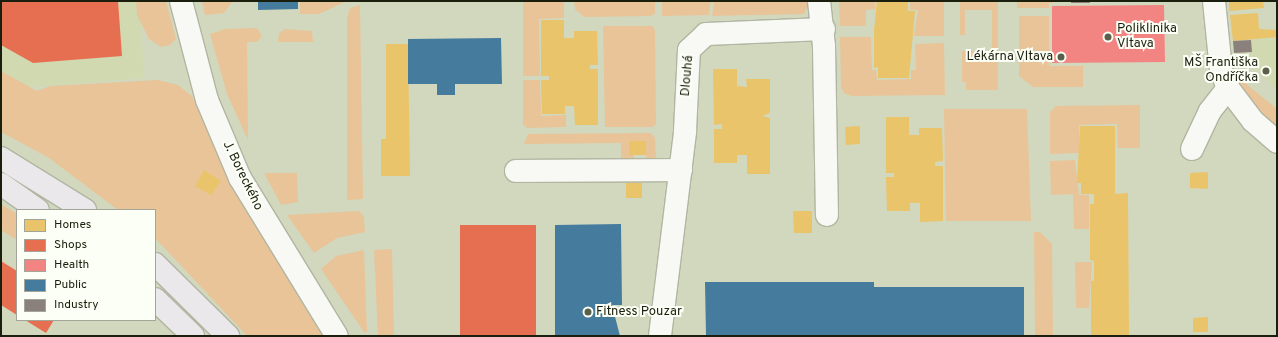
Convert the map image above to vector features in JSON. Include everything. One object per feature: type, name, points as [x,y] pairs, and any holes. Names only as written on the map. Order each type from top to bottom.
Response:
[{"type":"main road","points":[[1,158],[83,209]]},
{"type":"main road","points":[[1,184],[37,209]]},
{"type":"main road","points":[[156,265],[228,336]]},
{"type":"main road","points":[[156,300],[193,336]]},
{"type":"street","name":"J. Boreckého","points":[[181,1],[207,100],[240,178],[337,336]]},
{"type":"street","points":[[820,1],[824,29],[827,215]]},
{"type":"street","points":[[1214,1],[1221,70],[1228,88],[1253,121],[1277,142]]},
{"type":"street","name":"Dlouhá","points":[[660,336],[681,170],[686,69],[689,50],[697,40],[723,31],[824,29]]},
{"type":"street","points":[[1192,149],[1210,111],[1228,88]]},
{"type":"street","points":[[516,171],[681,170]]},
{"type":"shaded area","points":[[1,1],[140,1],[144,78],[1,89]]},
{"type":"shaded area","points":[[136,1],[166,1],[176,39],[170,45],[161,47],[149,39],[137,15]]},
{"type":"shaded area","points":[[202,1],[233,1],[224,13],[205,15]]},
{"type":"shaded area","points":[[300,1],[347,1],[319,14],[300,14]]},
{"type":"shaded area","points":[[523,1],[564,1],[564,18],[539,19],[540,76],[523,76]]},
{"type":"shaded area","points":[[574,1],[655,1],[655,13],[651,16],[584,17],[575,9]]},
{"type":"shaded area","points":[[662,1],[711,1],[709,15],[662,16]]},
{"type":"shaded area","points":[[714,1],[810,1],[804,14],[712,16]]},
{"type":"shaded area","points":[[839,1],[875,1],[875,9],[866,10],[866,26],[840,26]]},
{"type":"shaded area","points":[[944,1],[944,36],[914,36],[918,10],[910,10],[910,2]]},
{"type":"shaded area","points":[[960,1],[998,1],[998,90],[966,90],[966,82],[962,82],[962,51],[992,51],[992,10],[965,10],[965,35],[960,35]]},
{"type":"shaded area","points":[[1017,1],[1053,1],[1053,3],[1049,3],[1049,8],[1017,8]]},
{"type":"shaded area","points":[[360,5],[363,199],[347,200],[347,18],[350,8]]},
{"type":"shaded area","points":[[1019,16],[1049,16],[1049,66],[1083,66],[1083,87],[1033,87],[1019,76]]},
{"type":"shaded area","points":[[603,26],[652,26],[655,30],[656,124],[653,127],[605,127]]},
{"type":"shaded area","points":[[257,28],[262,36],[257,42],[247,42],[248,140],[227,94],[210,34],[225,29]]},
{"type":"shaded area","points":[[285,29],[312,31],[313,42],[278,42],[279,33]]},
{"type":"shaded area","points":[[840,37],[871,37],[872,70],[876,70],[877,80],[911,79],[911,70],[916,70],[915,44],[944,43],[945,95],[851,96],[844,93],[841,87]]},
{"type":"shaded area","name":"MŠ Františka Ondříčka","points":[[1277,37],[1277,90],[1239,53],[1252,52],[1251,40]]},
{"type":"shaded area","points":[[1,71],[37,91],[50,86],[158,80],[178,85],[192,96],[223,167],[324,336],[247,336],[156,239],[156,209],[117,209],[49,158],[1,132]]},
{"type":"shaded area","points":[[1234,74],[1277,109],[1277,127],[1244,96]]},
{"type":"shaded area","points":[[523,80],[540,80],[541,116],[566,115],[566,127],[527,128],[523,124]]},
{"type":"shaded area","points":[[1140,105],[1140,148],[1118,148],[1117,124],[1079,125],[1079,153],[1050,154],[1050,112],[1056,106]]},
{"type":"shaded area","points":[[944,109],[1027,109],[1031,221],[946,221]]},
{"type":"shaded area","points":[[651,133],[655,138],[656,159],[646,160],[646,141],[629,141],[629,155],[634,155],[634,159],[621,159],[621,143],[524,144],[528,134]]},
{"type":"shaded area","points":[[1075,160],[1079,195],[1089,195],[1089,229],[1074,229],[1073,194],[1051,195],[1050,161]]},
{"type":"shaded area","points":[[264,173],[297,173],[298,202],[281,205]]},
{"type":"shaded area","points":[[1,204],[16,213],[16,239],[1,230]]},
{"type":"shaded area","points":[[359,211],[364,217],[365,232],[337,238],[314,253],[287,215]]},
{"type":"shaded area","points":[[1034,232],[1040,232],[1052,244],[1053,336],[1035,336]]},
{"type":"shaded area","points":[[392,249],[394,336],[378,336],[374,250]]},
{"type":"shaded area","points":[[364,250],[367,332],[364,332],[321,269],[336,256]]},
{"type":"shaded area","points":[[1075,262],[1092,262],[1089,308],[1076,308]]},
{"type":"building: Homes","points":[[877,1],[908,1],[908,11],[915,11],[909,78],[878,78],[878,67],[874,68],[874,30]]},
{"type":"building: Homes","points":[[1229,1],[1263,1],[1264,8],[1229,11]]},
{"type":"building: Homes","points":[[1258,13],[1259,29],[1277,30],[1277,37],[1233,41],[1230,15]]},
{"type":"building: Homes","points":[[541,20],[564,20],[564,38],[574,38],[574,31],[597,31],[598,65],[590,65],[590,69],[598,69],[598,125],[575,125],[574,106],[565,106],[565,114],[542,114],[541,80],[549,80],[549,76],[541,76]]},
{"type":"building: Homes","points":[[386,44],[408,44],[410,176],[381,176],[381,139],[386,139]]},
{"type":"building: Homes","points":[[713,69],[737,69],[737,86],[747,87],[746,79],[770,79],[770,113],[762,116],[770,118],[770,174],[747,174],[747,155],[737,155],[737,163],[714,163],[714,129],[722,129],[722,124],[714,125]]},
{"type":"building: Homes","points":[[886,117],[909,117],[909,135],[919,135],[919,128],[942,128],[943,161],[935,162],[935,166],[943,166],[943,221],[920,222],[920,203],[910,203],[910,211],[887,211],[886,177],[894,177],[894,173],[886,173]]},
{"type":"building: Homes","points":[[860,126],[860,144],[846,145],[845,127]]},
{"type":"building: Homes","points":[[1080,126],[1115,126],[1115,194],[1128,193],[1129,336],[1091,336],[1091,281],[1094,281],[1094,261],[1090,260],[1090,204],[1094,204],[1094,194],[1081,194],[1081,183],[1077,183]]},
{"type":"building: Homes","points":[[629,141],[646,141],[646,155],[629,155]]},
{"type":"building: Homes","points":[[204,170],[221,181],[211,195],[195,186]]},
{"type":"building: Homes","points":[[1208,172],[1208,189],[1190,188],[1190,173]]},
{"type":"building: Homes","points":[[626,183],[642,183],[642,198],[626,198]]},
{"type":"building: Homes","points":[[793,211],[812,211],[812,233],[794,233]]},
{"type":"building: Homes","points":[[1208,317],[1208,332],[1193,332],[1193,318]]},
{"type":"building: Shops","points":[[1,1],[118,1],[122,56],[33,63],[1,45]]},
{"type":"building: Shops","points":[[460,225],[536,225],[536,336],[460,336]]},
{"type":"building: Shops","points":[[1,261],[16,270],[16,314],[1,305]]},
{"type":"building: Shops","points":[[27,321],[53,321],[46,333]]},
{"type":"building: Health","name":"Poliklinika Vltava","points":[[1164,5],[1165,62],[1052,63],[1052,6]]},
{"type":"building: Public","points":[[258,1],[298,1],[298,9],[258,10]]},
{"type":"building: Public","points":[[501,38],[502,84],[455,84],[455,95],[437,95],[437,84],[408,84],[408,39]]},
{"type":"building: Public","points":[[621,224],[622,305],[612,305],[620,336],[555,336],[555,225]]},
{"type":"building: Public","points":[[705,282],[874,282],[874,287],[1024,287],[1024,336],[706,336]]},
{"type":"building: Industry","points":[[1071,1],[1090,1],[1090,3],[1071,3]]},
{"type":"building: Industry","points":[[1251,40],[1252,52],[1234,53],[1233,41]]},
{"type":"place","name":"Poliklinika Vltava","points":[[1108,37]]},
{"type":"place","name":"Lékárna Vltava","points":[[1061,57]]},
{"type":"place","name":"MŠ Františka Ondříčka","points":[[1266,71]]},
{"type":"place","name":"Fitness Pouzar","points":[[588,312]]}]
